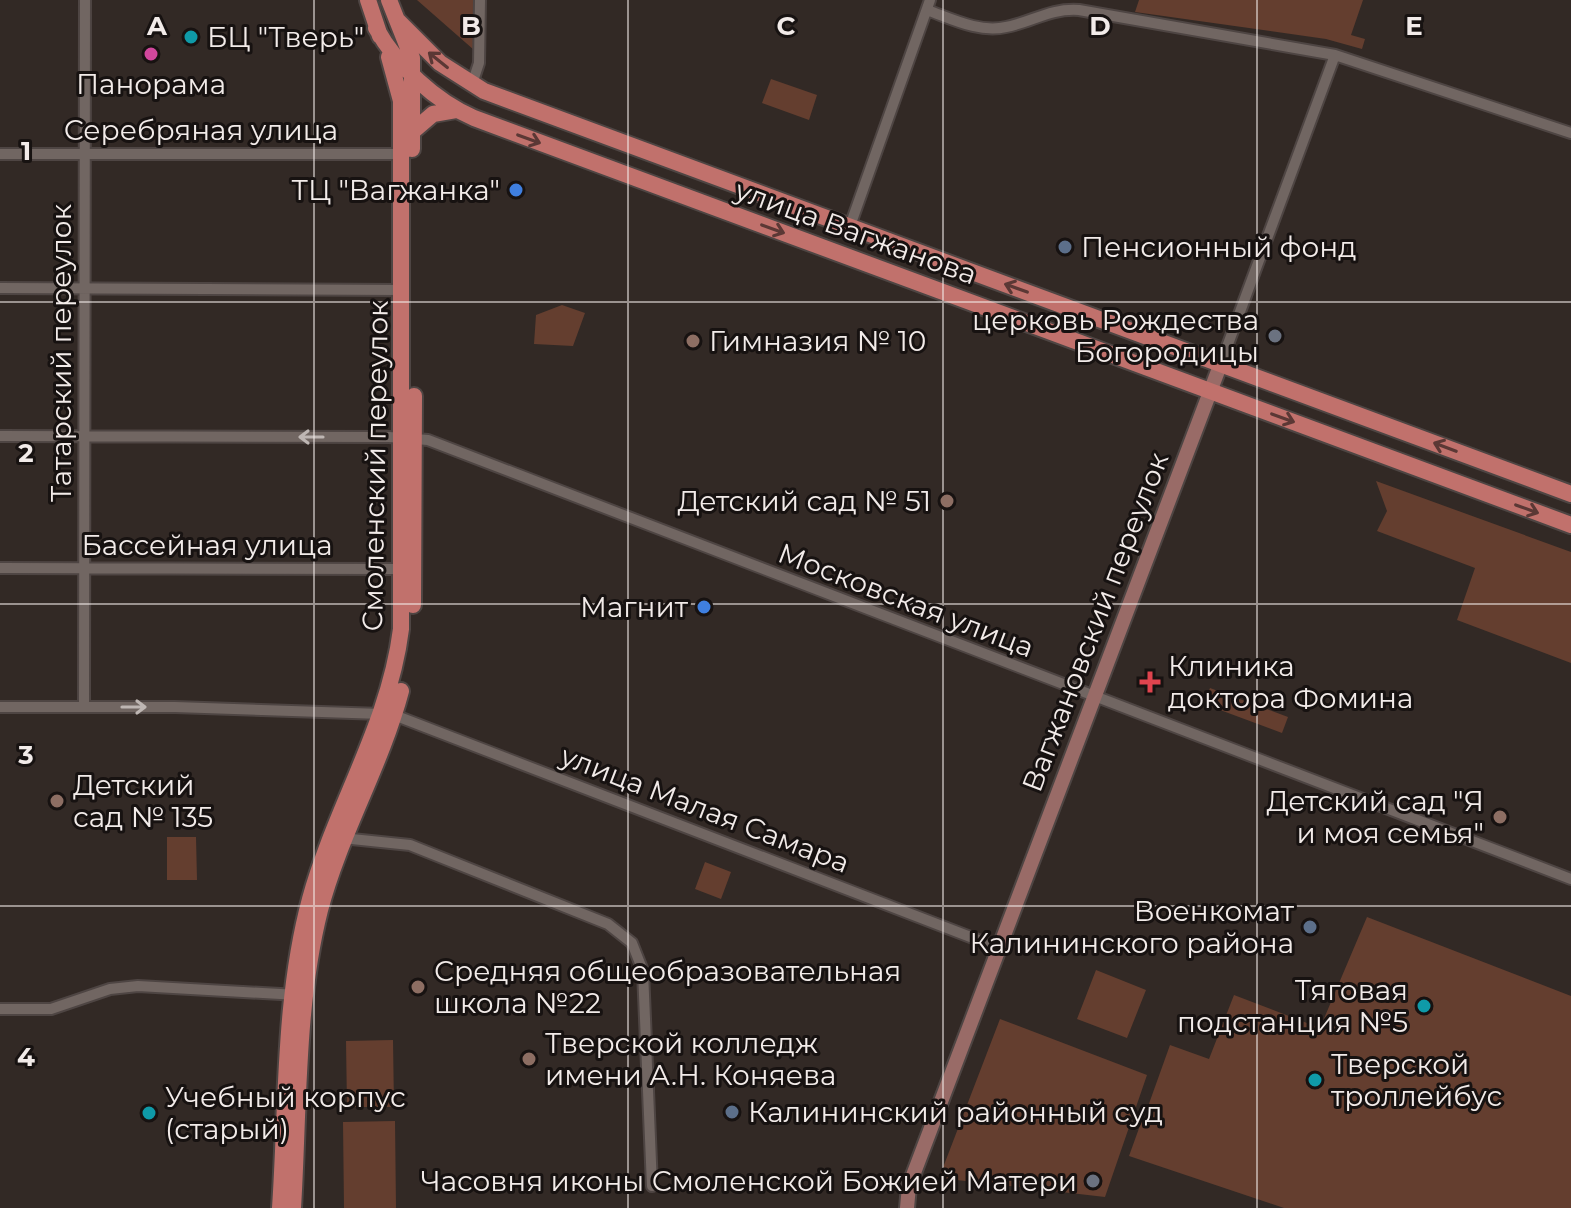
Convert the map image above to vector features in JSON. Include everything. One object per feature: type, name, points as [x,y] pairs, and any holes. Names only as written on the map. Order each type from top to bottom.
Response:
[{"type":"main road","name":"Смоленский переулок","points":[[280,1208],[307,910],[388,714],[409,569],[407,134],[399,84],[368,0]]},
{"type":"main road","name":"Смоленский переулок","points":[[389,0],[410,47],[414,75],[414,103],[401,154],[409,438]]},
{"type":"main road","name":"улица Вагжанова","points":[[398,21],[440,63],[478,88],[1571,494]]},
{"type":"main road","name":"улица Вагжанова","points":[[376,28],[394,56],[456,110],[1571,525]]},
{"type":"main road","points":[[414,103],[432,92],[478,88]]},
{"type":"main road","points":[[407,134],[433,114],[456,110]]},
{"type":"main road","name":"Смоленский переулок","points":[[293,1208],[300,995]]},
{"type":"street","name":"Татарский переулок","points":[[84,707],[85,0]]},
{"type":"street","points":[[478,88],[480,0]]},
{"type":"street","points":[[850,226],[929,5],[975,27],[997,29],[1046,12],[1079,10],[1335,55],[1571,133]]},
{"type":"street","name":"Вагжановский переулок","points":[[907,1208],[909,1186],[1335,55]]},
{"type":"street","name":"Серебряная улица","points":[[0,154],[401,154]]},
{"type":"street","points":[[0,288],[403,290]]},
{"type":"street","name":"Московская улица","points":[[0,436],[428,440],[1571,879]]},
{"type":"street","name":"Бассейная улица","points":[[0,568],[409,569]]},
{"type":"street","name":"улица Малая Самара","points":[[0,707],[388,714],[999,948]]},
{"type":"street","points":[[338,837],[410,845],[608,924],[628,939],[642,965],[646,998],[652,1186]]},
{"type":"street","points":[[0,1009],[51,1009],[110,989],[138,986],[300,995]]},
{"type":"shaded area","points":[[417,0],[474,0],[474,50]]},
{"type":"shaded area","points":[[1139,0],[1363,0],[1351,35],[1365,39],[1362,49],[1326,39],[1135,12]]},
{"type":"shaded area","points":[[771,79],[817,95],[809,120],[762,103]]},
{"type":"shaded area","points":[[562,305],[585,313],[573,346],[534,344],[536,315]]},
{"type":"shaded area","points":[[1376,481],[1571,552],[1571,663],[1457,620],[1475,568],[1377,531],[1387,511]]},
{"type":"shaded area","points":[[1210,688],[1288,717],[1282,733],[1204,704]]},
{"type":"shaded area","points":[[167,837],[196,837],[197,880],[167,880]]},
{"type":"shaded area","points":[[705,862],[731,872],[721,899],[695,889]]},
{"type":"shaded area","points":[[1367,917],[1571,996],[1571,1208],[1284,1208],[1129,1156],[1142,1120],[1149,1122],[1152,1114],[1146,1112],[1170,1045],[1209,1059],[1234,995],[1320,1028]]},
{"type":"shaded area","points":[[1096,970],[1146,990],[1127,1038],[1077,1019]]},
{"type":"shaded area","points":[[1000,1019],[1147,1075],[1105,1197],[939,1178]]},
{"type":"shaded area","points":[[393,1040],[394,1107],[347,1107],[346,1041]]},
{"type":"shaded area","points":[[395,1121],[396,1208],[344,1208],[343,1122]]},
{"type":"place","name":"БЦ \"Тверь\"","points":[[191,37]]},
{"type":"place","name":"Панорама","points":[[151,54]]},
{"type":"place","name":"ТЦ \"Вагжанка\"","points":[[516,190]]},
{"type":"place","name":"Пенсионный фонд","points":[[1065,247]]},
{"type":"place","name":"церковь Рождества Богородицы","points":[[1275,336]]},
{"type":"place","name":"Гимназия № 10","points":[[693,341]]},
{"type":"place","name":"Детский сад № 51","points":[[947,501]]},
{"type":"place","name":"Магнит","points":[[704,607]]},
{"type":"place","name":"Клиника доктора Фомина","points":[[1150,682]]},
{"type":"place","name":"Детский сад № 135","points":[[57,801]]},
{"type":"place","name":"Детский сад \"Я и моя семья\"","points":[[1500,817]]},
{"type":"place","name":"Военкомат Калининского района","points":[[1310,927]]},
{"type":"place","name":"Средняя общеобразовательная школа №22","points":[[418,987]]},
{"type":"place","name":"Тяговая подстанция №5","points":[[1424,1006]]},
{"type":"place","name":"Тверской колледж имени А.Н. Коняева","points":[[529,1059]]},
{"type":"place","name":"Тверской троллейбус","points":[[1315,1080]]},
{"type":"place","name":"Калининский районный суд","points":[[732,1112]]},
{"type":"place","name":"Учебный корпус (старый)","points":[[149,1113]]},
{"type":"place","name":"Часовня иконы Смоленской Божией Матери","points":[[1093,1181]]}]
